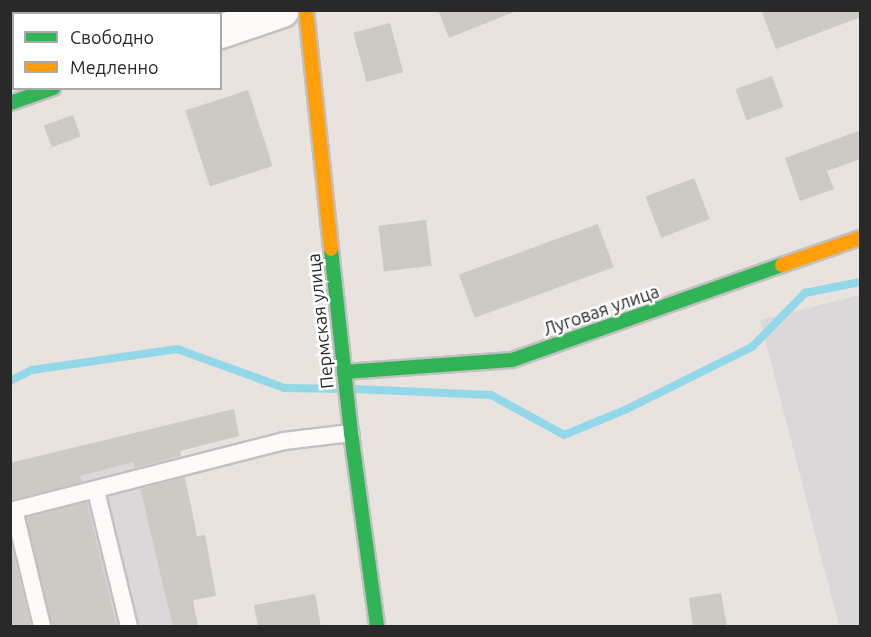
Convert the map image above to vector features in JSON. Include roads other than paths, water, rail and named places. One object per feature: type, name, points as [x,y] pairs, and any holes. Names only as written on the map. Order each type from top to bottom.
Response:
[{"type":"street","points":[[222,30],[282,10]]},
{"type":"street","name":"Пермская улица","points":[[306,10],[351,433],[377,627]]},
{"type":"street","points":[[10,103],[47,90]]},
{"type":"street","name":"Луговая улица","points":[[344,372],[512,360],[861,238]]},
{"type":"lane","points":[[42,627],[12,510],[96,491],[284,441],[351,433]]},
{"type":"lane","points":[[96,491],[129,627]]},
{"type":"waterway","points":[[354,389],[491,395],[564,435],[627,409],[752,347],[805,293],[860,282]]},
{"type":"waterway","points":[[10,381],[32,370],[177,349],[285,388],[341,389]]}]
